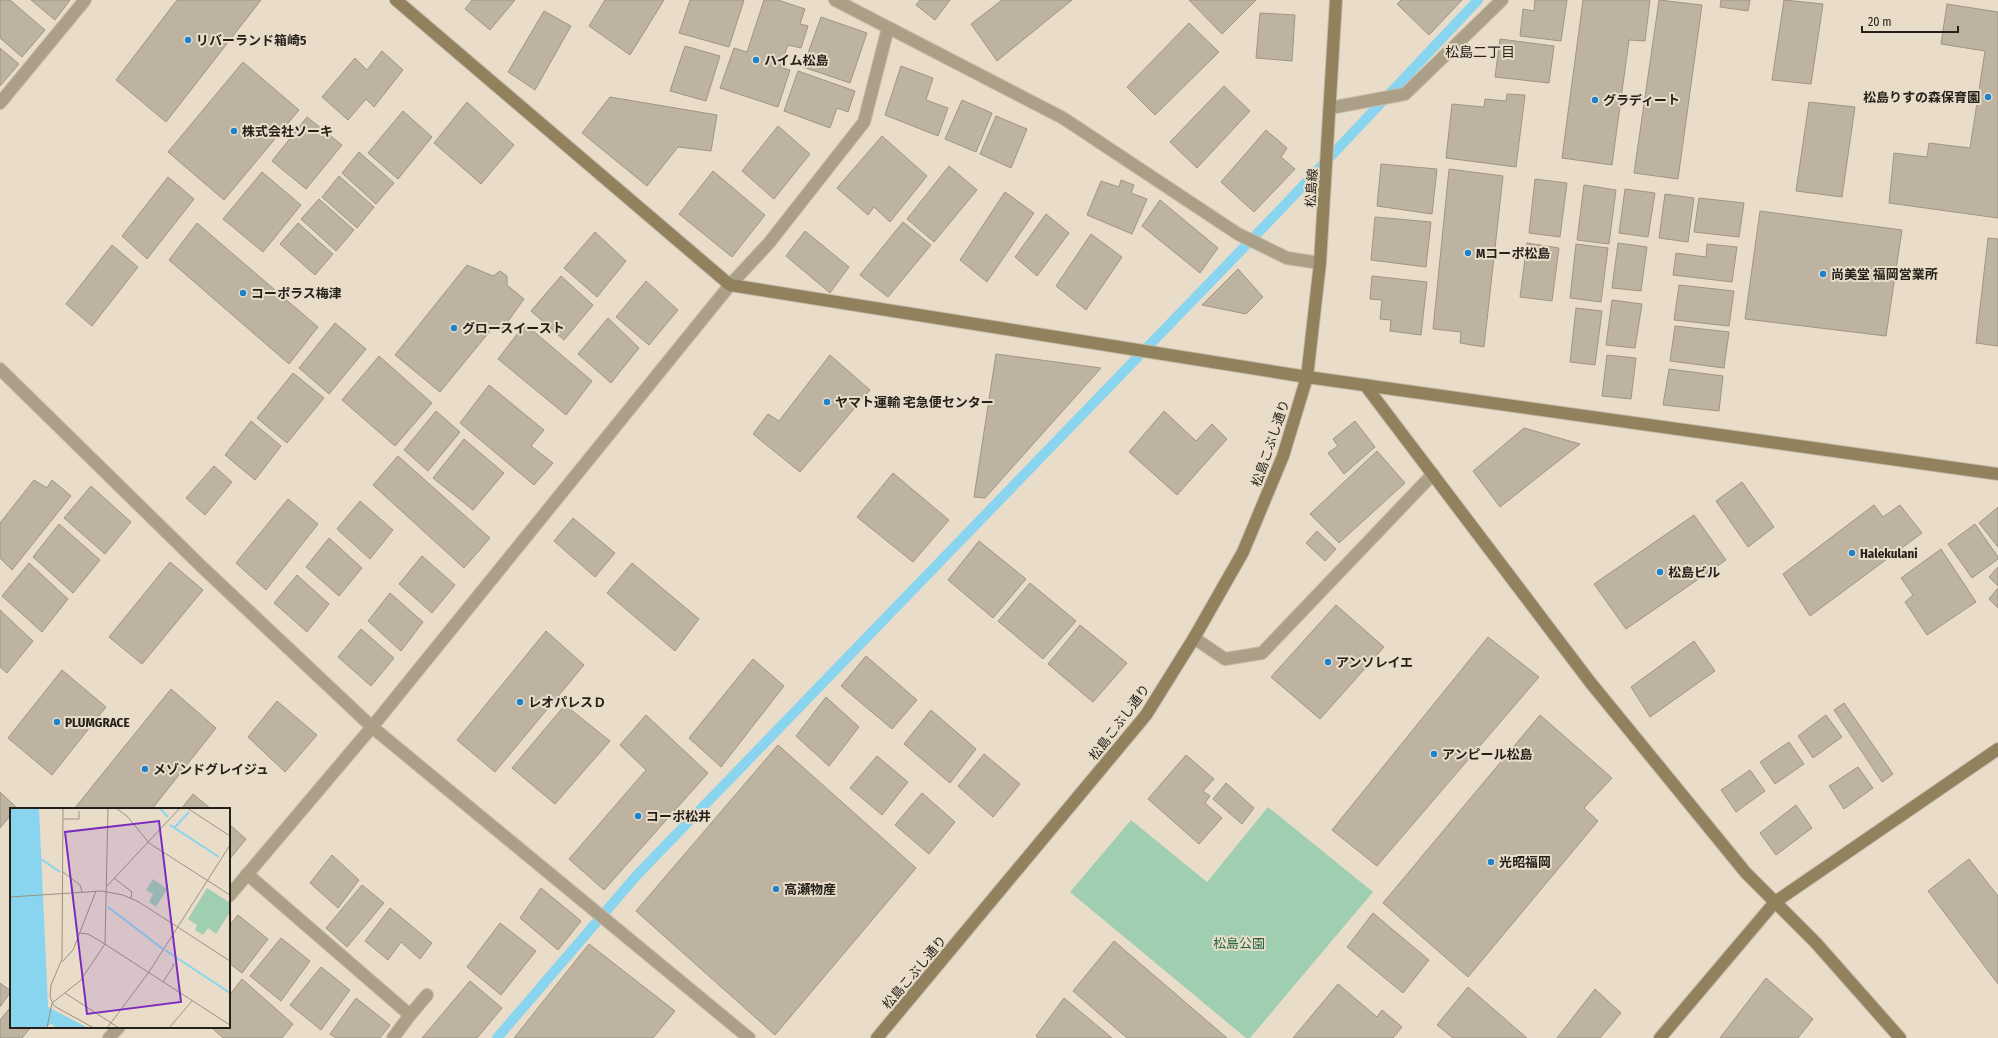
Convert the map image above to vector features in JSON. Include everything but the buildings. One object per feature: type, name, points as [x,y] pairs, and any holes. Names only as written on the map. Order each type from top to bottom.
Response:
[{"type":"street","points":[[0,103],[85,0]]},
{"type":"street","points":[[396,0],[730,285],[1307,377],[1998,474]]},
{"type":"street","points":[[834,0],[1063,118],[1238,234],[1287,258],[1320,263]]},
{"type":"street","name":"松島線","points":[[1307,377],[1320,263],[1336,0]]},
{"type":"street","points":[[1330,108],[1406,94],[1502,0]]},
{"type":"street","points":[[230,895],[372,727],[730,285],[769,243],[864,122],[888,28]]},
{"type":"street","points":[[0,369],[201,566],[372,727],[749,1038]]},
{"type":"street","name":"松島こぶし通り","points":[[876,1038],[1146,715],[1194,638],[1244,552],[1283,456],[1307,377]]},
{"type":"street","points":[[1365,385],[1590,682],[1746,873],[1816,943],[1900,1038]]},
{"type":"street","points":[[1194,638],[1225,659],[1262,652],[1433,474]]},
{"type":"street","points":[[1660,1038],[1775,902],[1998,749]]},
{"type":"street","points":[[247,874],[410,1015]]},
{"type":"street","points":[[393,1038],[410,1015],[427,996]]},
{"type":"street","points":[[109,1038],[118,1028]]},
{"type":"green space","name":"松島公園","points":[[1268,807],[1373,892],[1250,1038],[1246,1038],[1070,892],[1131,820],[1207,882]]},
{"type":"waterway","points":[[497,1038],[637,875],[1281,209],[1478,0]]},
{"type":"place","name":"リバーランド箱崎5","points":[[188,40]]},
{"type":"place","name":"ハイム松島","points":[[756,60]]},
{"type":"place","name":"松島りすの森保育園","points":[[1988,97]]},
{"type":"place","name":"グラディート","points":[[1595,100]]},
{"type":"place","name":"株式会社ソーキ","points":[[234,131]]},
{"type":"place","name":"Mコーポ松島","points":[[1468,253]]},
{"type":"place","name":"尚美堂 福岡営業所","points":[[1823,274]]},
{"type":"place","name":"コーポラス梅津","points":[[243,293]]},
{"type":"place","name":"グロースイースト","points":[[454,328]]},
{"type":"place","name":"ヤマト運輸 宅急便センター","points":[[827,402]]},
{"type":"place","name":"Halekulani","points":[[1852,553]]},
{"type":"place","name":"松島ビル","points":[[1660,572]]},
{"type":"place","name":"アンソレイエ","points":[[1328,662]]},
{"type":"place","name":"レオパレスＤ","points":[[520,702]]},
{"type":"place","name":"PLUMGRACE","points":[[57,722]]},
{"type":"place","name":"アンピール松島","points":[[1434,754]]},
{"type":"place","name":"メゾンドグレイジュ","points":[[145,769]]},
{"type":"place","name":"コーポ松井","points":[[638,816]]},
{"type":"place","name":"光昭福岡","points":[[1491,862]]},
{"type":"place","name":"高瀬物産","points":[[776,889]]},
{"type":"district","name":"松島二丁目","points":[[1480,52]]}]
